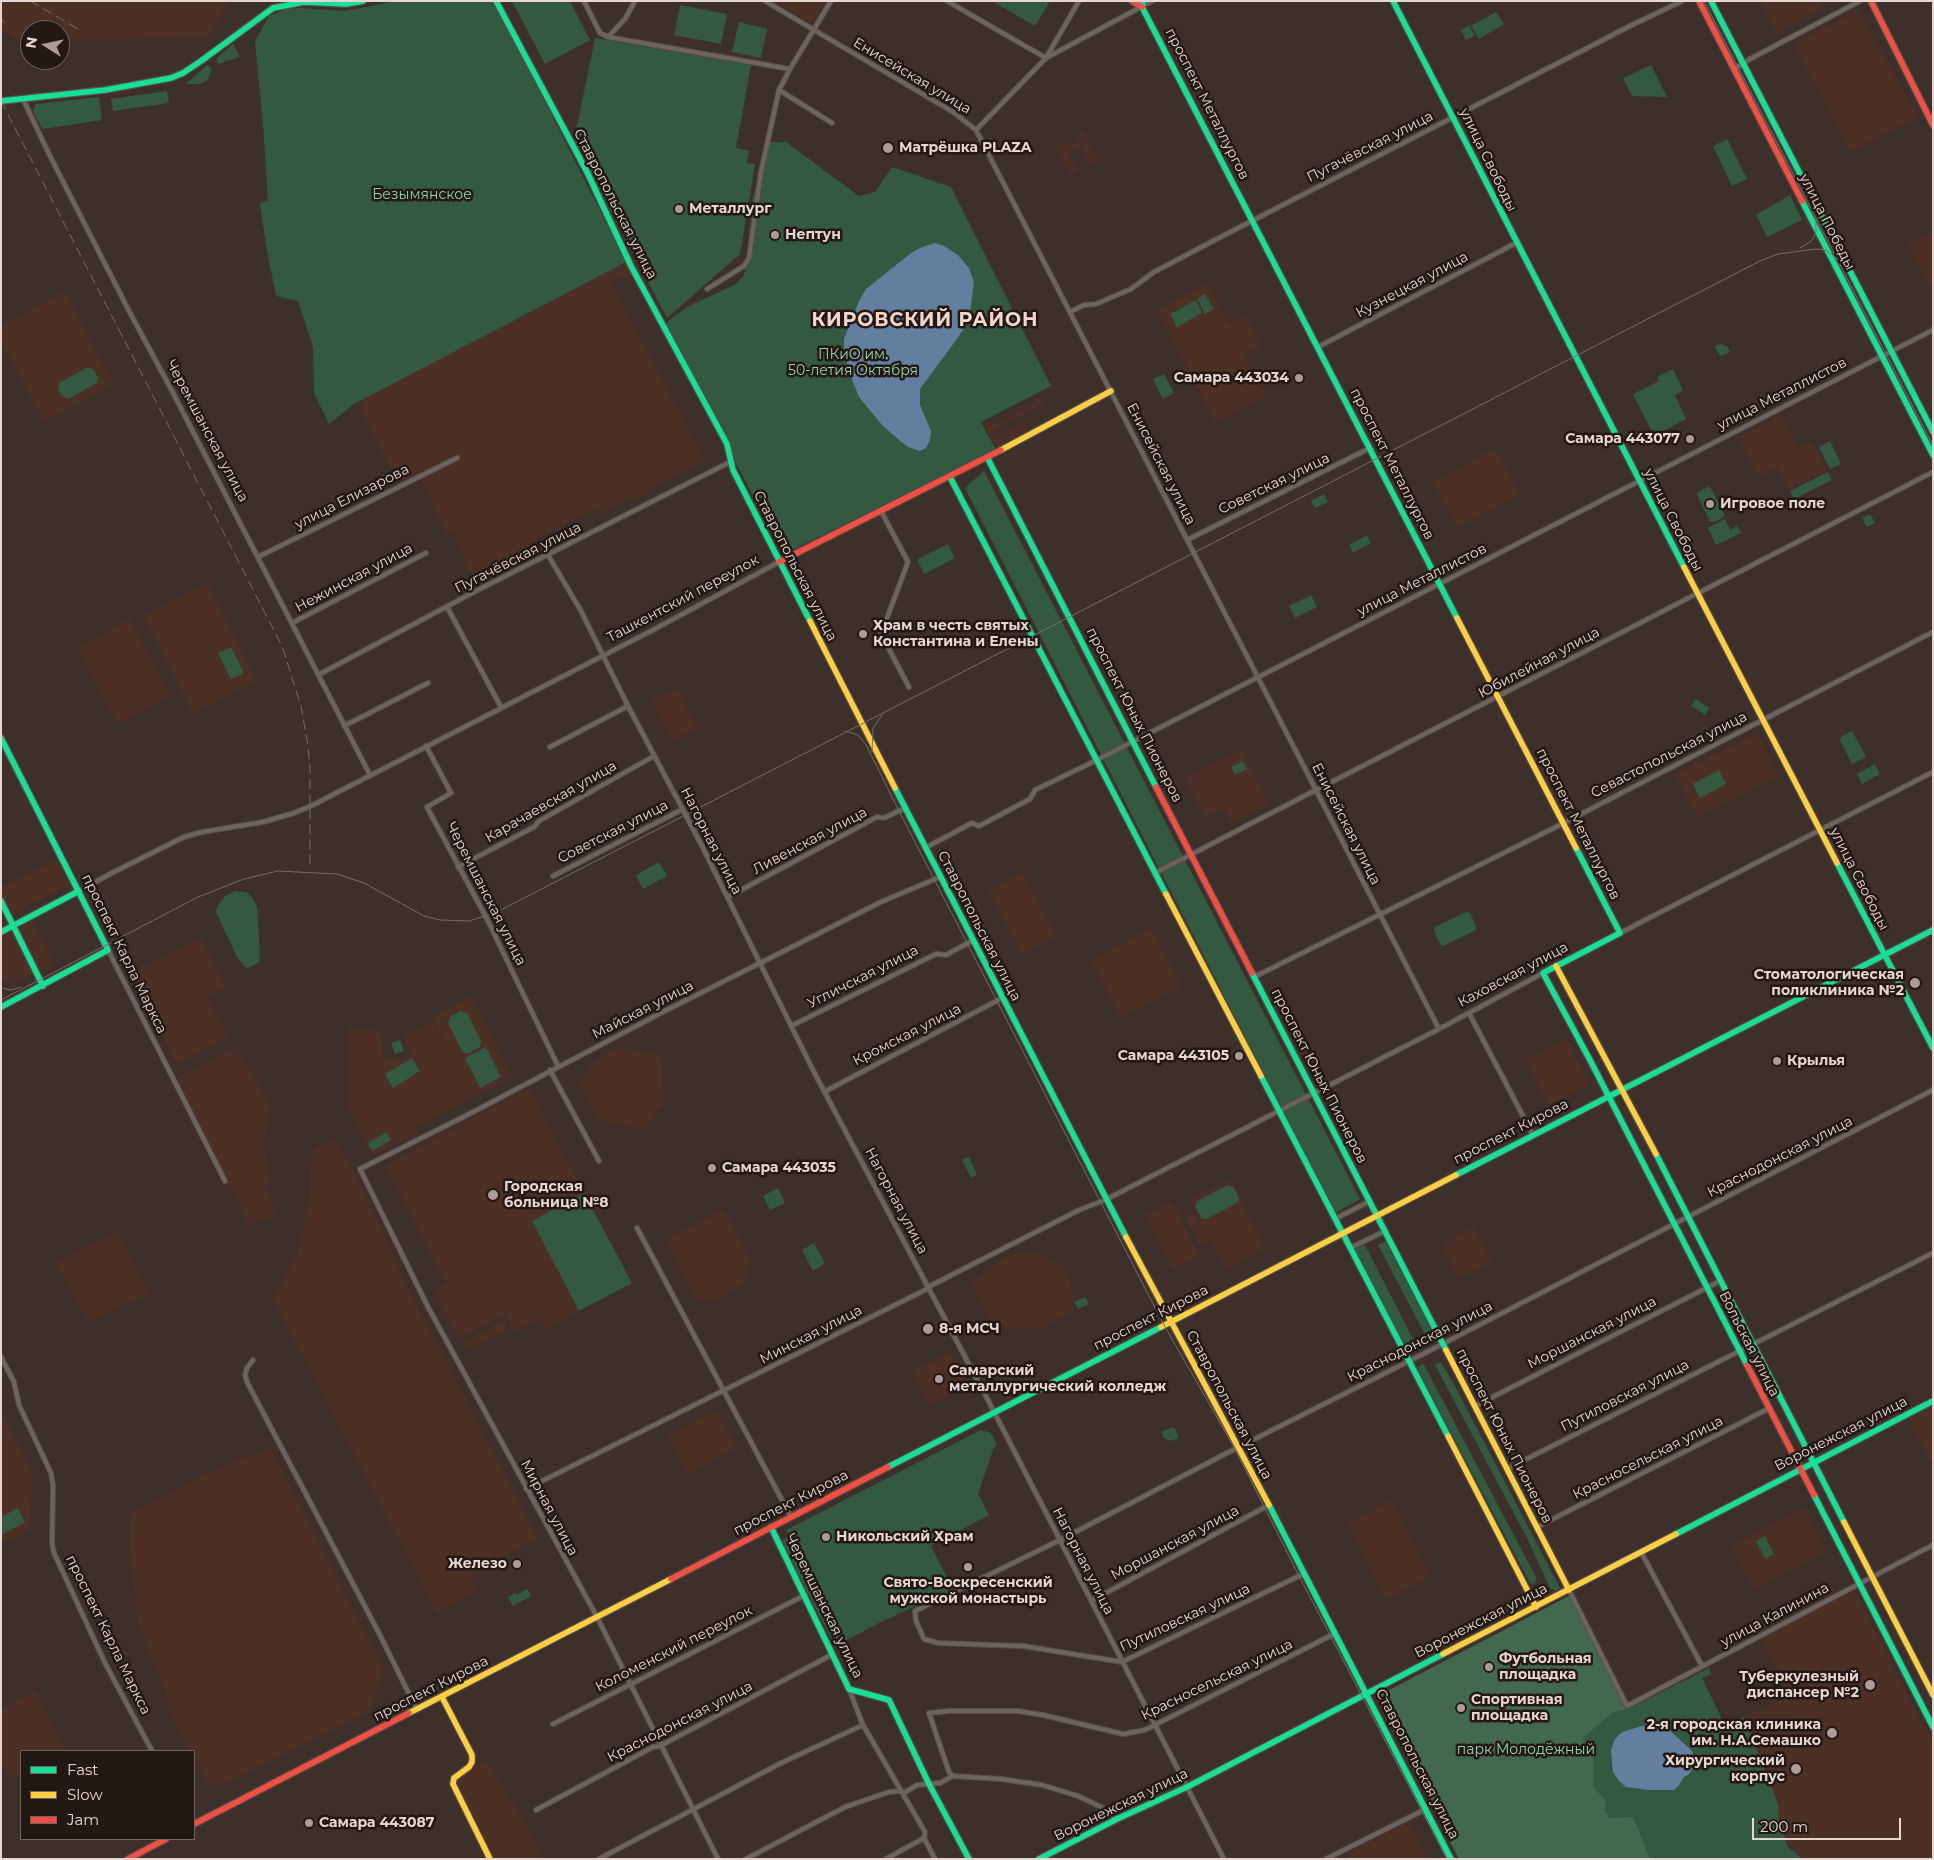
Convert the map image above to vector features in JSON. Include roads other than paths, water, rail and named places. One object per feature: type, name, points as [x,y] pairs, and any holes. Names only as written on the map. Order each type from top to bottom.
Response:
[{"type":"street","points":[[1,101],[105,90],[171,78],[184,73],[202,61],[273,8],[304,2],[346,4],[363,1]]},
{"type":"street","name":"Ставропольская улица","points":[[496,1],[587,172],[631,266],[727,444],[730,462],[779,562],[1105,1200],[1239,1447],[1451,1859]]},
{"type":"street","points":[[584,1],[600,33],[608,37],[790,69]]},
{"type":"street","points":[[608,37],[625,19],[635,1]]},
{"type":"street","name":"Енисейская улица","points":[[765,1],[953,112],[976,130],[1439,1028]]},
{"type":"street","points":[[707,289],[744,266],[749,258],[761,172],[779,90],[831,1]]},
{"type":"street","points":[[947,1],[1046,58]]},
{"type":"street","points":[[976,130],[1046,58],[1079,1]]},
{"type":"street","points":[[1132,1],[1143,4]]},
{"type":"street","points":[[1046,58],[1143,4],[1152,1]]},
{"type":"street","name":"улица Свободы","points":[[1393,1],[1762,720],[1933,1048]]},
{"type":"street","name":"Пугачёвская улица","points":[[1070,312],[1084,305],[1096,304],[1131,289],[1154,272],[1252,220],[1682,1]]},
{"type":"street","name":"улица Победы","points":[[1699,1],[1933,455]]},
{"type":"street","name":"улица Победы","points":[[1712,1],[1933,432]]},
{"type":"street","points":[[1734,69],[1860,1]]},
{"type":"street","points":[[1871,1],[1933,125]]},
{"type":"street","name":"проспект Металлургов","points":[[1143,4],[1252,220],[1620,933]]},
{"type":"street","points":[[779,90],[832,123]]},
{"type":"street","name":"Черемшанская улица","points":[[23,99],[124,301],[344,726],[371,774]]},
{"type":"street","name":"Кузнецкая улица","points":[[1318,347],[1516,243]]},
{"type":"street","name":"улица Металлистов","points":[[925,848],[972,823],[980,826],[1030,799],[1035,790],[1133,742],[1933,330]]},
{"type":"street","name":"Ташкентский переулок","points":[[79,891],[184,837],[202,832],[263,822],[294,813],[603,655],[779,562],[950,477],[1111,391]]},
{"type":"street","name":"Советская улица","points":[[1187,540],[1370,448]]},
{"type":"street","name":"проспект Юных Пионеров","points":[[987,457],[1570,1590],[1627,1706]]},
{"type":"street","name":"улица Елизарова","points":[[258,557],[457,458]]},
{"type":"street","name":"Пугачёвская улица","points":[[318,675],[548,554],[730,462]]},
{"type":"street","name":"Юбилейная улица","points":[[1155,873],[1933,472]]},
{"type":"street","points":[[950,477],[1536,1607]]},
{"type":"street","points":[[881,511],[908,562],[881,634],[909,687]]},
{"type":"street","name":"Нежинская улица","points":[[292,623],[426,553]]},
{"type":"street","name":"Нагорная улица","points":[[548,554],[683,809],[824,1092],[994,1412],[1224,1859]]},
{"type":"street","points":[[447,607],[501,707]]},
{"type":"street","name":"Севастопольская улица","points":[[1254,977],[1563,823],[1933,632]]},
{"type":"street","points":[[344,726],[428,683]]},
{"type":"street","points":[[550,747],[628,706]]},
{"type":"street","name":"проспект Карла Маркса","points":[[1,738],[225,1181]]},
{"type":"street","name":"Черемшанская улица","points":[[426,746],[451,794],[427,807],[488,921],[558,1066]]},
{"type":"street","name":"Карачаевская улица","points":[[458,867],[534,827],[539,821],[654,756]]},
{"type":"street","name":"Каховская улица","points":[[1105,1200],[1933,772]]},
{"type":"street","name":"Ливенская улица","points":[[728,897],[877,817],[884,818],[904,808]]},
{"type":"street","name":"Советская улица","points":[[553,876],[683,809]]},
{"type":"street","name":"Майская улица","points":[[360,1169],[881,902],[940,877]]},
{"type":"street","points":[[1,932],[79,891]]},
{"type":"street","points":[[1,901],[43,986]]},
{"type":"street","name":"проспект Кирова","points":[[195,1823],[1933,930]]},
{"type":"street","name":"Угличская улица","points":[[791,1026],[936,954],[946,955],[972,941]]},
{"type":"street","points":[[1,1007],[108,950]]},
{"type":"street","name":"Вольская улица","points":[[1556,966],[1622,1089],[1933,1695]]},
{"type":"street","name":"Вольская улица","points":[[1543,973],[1933,1727]]},
{"type":"street","name":"Кромская улица","points":[[824,1092],[1002,998]]},
{"type":"street","points":[[1469,1013],[1534,1135]]},
{"type":"street","points":[[550,1070],[599,1161]]},
{"type":"street","name":"Краснодонская улица","points":[[915,1611],[1060,1540],[1443,1344],[1673,1223],[1933,1090]]},
{"type":"street","name":"Мирная улица","points":[[360,1169],[428,1307],[597,1617],[718,1859]]},
{"type":"street","name":"Минская улица","points":[[526,1489],[929,1288],[1080,1210],[1105,1200]]},
{"type":"street","points":[[1335,1219],[1370,1201]]},
{"type":"street","name":"Черемшанская улица","points":[[637,1228],[791,1517]]},
{"type":"street","points":[[1350,1248],[1385,1231]]},
{"type":"street","name":"Путиловская улица","points":[[1507,1468],[1933,1253]]},
{"type":"street","name":"Моршанская улица","points":[[1475,1406],[1720,1281]]},
{"type":"street","name":"проспект Карла Маркса","points":[[1,1357],[14,1382],[19,1405],[51,1473],[54,1497],[52,1543],[54,1553],[105,1663],[151,1750]]},
{"type":"street","points":[[254,1360],[247,1368],[245,1375],[247,1382],[381,1637],[417,1710]]},
{"type":"street","name":"Воронежская улица","points":[[1039,1859],[1117,1819],[1187,1787],[1933,1401]]},
{"type":"street","name":"Красносельская улица","points":[[1537,1527],[1768,1409]]},
{"type":"street","name":"Моршанская улица","points":[[1091,1601],[1269,1505]]},
{"type":"street","name":"Черемшанская улица","points":[[771,1527],[850,1689],[889,1700],[929,1784],[968,1859]]},
{"type":"street","name":"улица Калинина","points":[[1627,1706],[1933,1545]]},
{"type":"street","points":[[1641,1552],[1702,1666]]},
{"type":"street","name":"Путиловская улица","points":[[915,1611],[916,1621],[924,1639],[931,1641],[1023,1646],[1122,1662],[1303,1574]]},
{"type":"street","name":"Коломенский переулок","points":[[553,1724],[621,1690],[629,1683],[805,1595]]},
{"type":"street","name":"Красносельская улица","points":[[953,1776],[948,1772],[929,1713],[950,1710],[1018,1711],[1123,1734],[1145,1730],[1334,1634]]},
{"type":"street","name":"Краснодонская улица","points":[[536,1810],[833,1654]]},
{"type":"street","points":[[850,1689],[863,1725],[925,1832],[924,1838],[935,1859]]},
{"type":"street","points":[[442,1697],[472,1755],[472,1762],[469,1768],[454,1778],[453,1784],[490,1859]]},
{"type":"street","points":[[599,1859],[781,1763],[863,1725]]},
{"type":"street","points":[[746,1859],[845,1807],[890,1792],[900,1791],[904,1793],[917,1785],[940,1783],[953,1776],[1001,1779],[1042,1785],[1078,1796],[1101,1806],[1117,1819]]},
{"type":"street","points":[[1326,1859],[1426,1809]]},
{"type":"street","points":[[886,1859],[924,1838]]},
{"type":"street","points":[[128,1859],[164,1840]]},
{"type":"water","points":[[935,243],[944,246],[958,255],[969,268],[974,282],[969,320],[920,389],[920,405],[931,431],[930,440],[926,448],[920,451],[908,447],[882,425],[859,397],[849,372],[844,350],[844,339],[859,301],[866,289],[911,253]]},
{"type":"water","points":[[1642,1726],[1667,1728],[1692,1751],[1694,1767],[1674,1790],[1649,1790],[1626,1787],[1613,1772],[1611,1750],[1615,1739],[1622,1732]]},
{"type":"tram line","points":[[1704,1],[1933,445]]},
{"type":"tram line","points":[[1800,248],[1813,239],[1816,232],[1816,219]]},
{"type":"tram line","points":[[1,1000],[198,897],[244,879],[278,871],[337,874],[364,883],[424,916],[440,920],[469,921],[495,913],[1760,261],[1778,254],[1816,249],[1826,250],[1837,259]]},
{"type":"tram line","points":[[872,752],[873,728],[882,715]]},
{"type":"tram line","points":[[845,731],[858,735],[866,745],[1164,1325],[1235,1449],[1447,1859]]},
{"type":"tram line","points":[[1,988],[11,990],[21,987]]},
{"type":"railway","points":[[30,1],[78,29]]},
{"type":"railway","points":[[1,18],[4,23]]},
{"type":"railway","points":[[1,101],[282,646],[301,706],[308,746],[310,769],[310,864]]},
{"type":"place","name":"Матрёшка PLAZA","points":[[888,148]]},
{"type":"place","name":"Металлург","points":[[679,209]]},
{"type":"place","name":"Нептун","points":[[775,235]]},
{"type":"place","name":"Самара 443034","points":[[1299,378]]},
{"type":"place","name":"Самара 443077","points":[[1690,439]]},
{"type":"place","name":"Игровое поле","points":[[1710,504]]},
{"type":"place","name":"Храм в честь святых Константина и Елены","points":[[863,634]]},
{"type":"place","name":"Стоматологическая поликлиника №2","points":[[1915,983]]},
{"type":"place","name":"Самара 443105","points":[[1239,1056]]},
{"type":"place","name":"Крылья","points":[[1777,1061]]},
{"type":"place","name":"Самара 443035","points":[[712,1168]]},
{"type":"place","name":"Городская больница №8","points":[[493,1195]]},
{"type":"place","name":"8-я МСЧ","points":[[928,1329]]},
{"type":"place","name":"Самарский металлургический колледж","points":[[939,1379]]},
{"type":"place","name":"Никольский Храм","points":[[826,1537]]},
{"type":"place","name":"Железо","points":[[517,1564]]},
{"type":"place","name":"Свято-Воскресенский мужской монастырь","points":[[968,1567]]},
{"type":"place","name":"Футбольная площадка","points":[[1489,1667]]},
{"type":"place","name":"Туберкулезный диспансер №2","points":[[1870,1685]]},
{"type":"place","name":"Спортивная площадка","points":[[1461,1708]]},
{"type":"place","name":"2-я городская клиника им. Н.А.Семашко","points":[[1832,1733]]},
{"type":"place","name":"Хирургический корпус","points":[[1796,1769]]},
{"type":"place","name":"Самара 443087","points":[[309,1823]]},
{"type":"district","name":"КИРОВСКИЙ РАЙОН","points":[[925,320]]},
{"type":"park label","name":"Безымянское","points":[[422,195]]},
{"type":"park label","name":"ПКиО им. 50-летия Октября","points":[[853,364]]},
{"type":"park label","name":"парк Молодёжный","points":[[1526,1750]]}]
